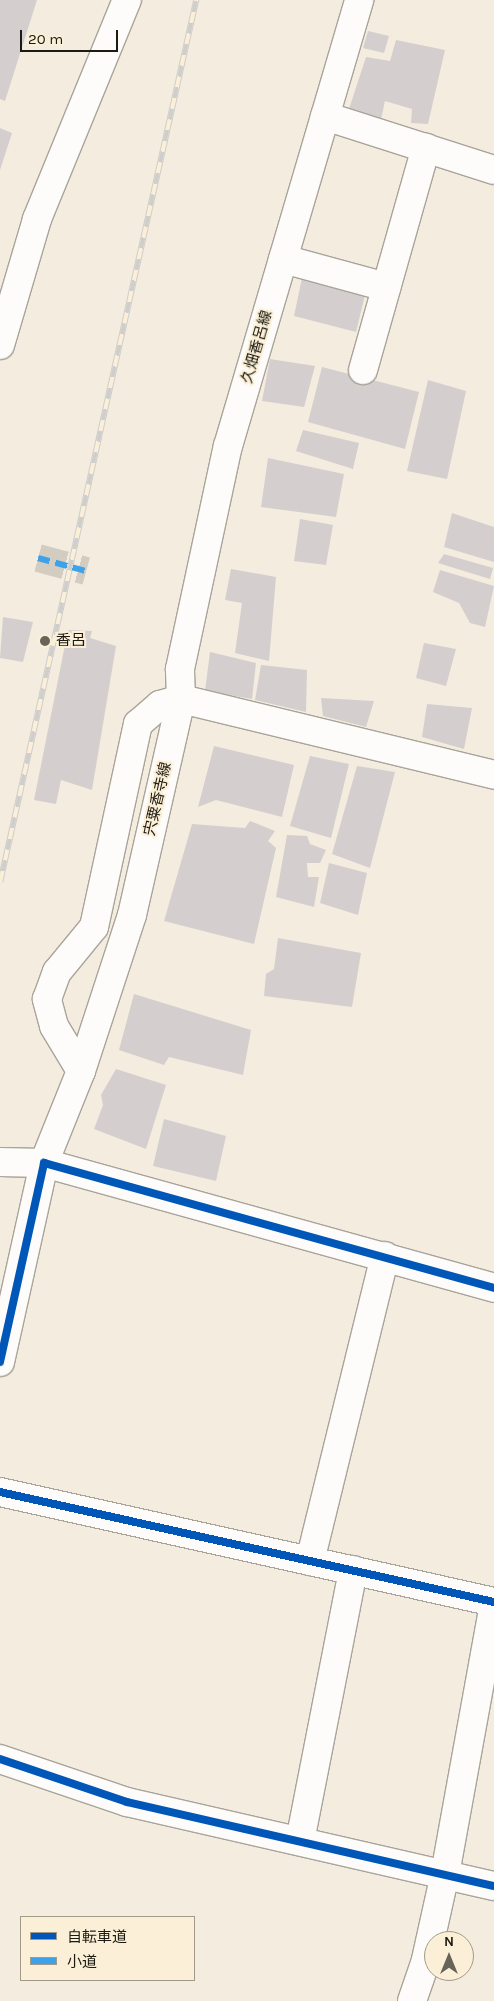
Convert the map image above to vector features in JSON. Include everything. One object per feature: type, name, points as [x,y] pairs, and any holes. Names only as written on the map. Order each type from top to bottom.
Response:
[{"type":"street","points":[[0,345],[37,218],[127,0]]},
{"type":"street","name":"久畑香呂線","points":[[181,699],[180,669],[228,446],[359,0]]},
{"type":"street","points":[[325,116],[494,170]]},
{"type":"street","points":[[363,370],[426,148]]},
{"type":"street","points":[[283,259],[386,288]]},
{"type":"street","points":[[81,1071],[54,1026],[47,999],[57,972],[94,927],[138,724],[160,705],[181,699],[494,775]]},
{"type":"street","name":"宍粟香寺線","points":[[0,1362],[44,1163],[81,1071],[132,915],[181,699]]},
{"type":"street","points":[[0,1162],[44,1163],[385,1256],[494,1288]]},
{"type":"street","points":[[310,1561],[385,1256]]},
{"type":"street","points":[[0,1492],[353,1570],[494,1604],[445,1874],[425,1964],[412,2001]]},
{"type":"street","points":[[300,1841],[353,1570]]},
{"type":"street","points":[[0,1759],[127,1802],[494,1886]]},
{"type":"building","points":[[0,0],[37,0],[5,101],[0,99]]},
{"type":"building","points":[[368,31],[389,36],[384,53],[363,48]]},
{"type":"building","points":[[396,40],[445,50],[428,124],[411,123],[412,109],[385,101],[380,124],[348,112],[366,57],[390,61]]},
{"type":"building","points":[[0,128],[12,133],[0,170]]},
{"type":"building","points":[[302,278],[366,291],[356,332],[294,316]]},
{"type":"building","points":[[270,359],[315,366],[304,407],[262,401]]},
{"type":"building","points":[[322,367],[419,392],[405,449],[308,422]]},
{"type":"building","points":[[428,380],[466,391],[447,479],[407,471]]},
{"type":"building","points":[[303,430],[359,443],[353,469],[296,451]]},
{"type":"building","points":[[268,458],[344,474],[336,517],[261,507]]},
{"type":"building","points":[[452,513],[494,527],[494,562],[444,547]]},
{"type":"building","points":[[300,519],[333,525],[326,565],[294,561]]},
{"type":"building","points":[[444,554],[493,568],[490,579],[438,563]]},
{"type":"building","points":[[231,569],[276,577],[269,661],[235,653],[242,603],[225,600]]},
{"type":"building","points":[[440,570],[494,586],[485,627],[470,623],[459,603],[433,592]]},
{"type":"building","points":[[3,617],[33,622],[23,662],[0,658]]},
{"type":"building","points":[[68,630],[92,631],[90,638],[116,646],[92,790],[61,780],[56,804],[34,800]]},
{"type":"building","points":[[424,643],[456,649],[446,686],[416,678]]},
{"type":"building","points":[[210,652],[256,663],[252,699],[205,691]]},
{"type":"building","points":[[261,665],[307,670],[306,712],[255,700]]},
{"type":"building","points":[[321,698],[374,701],[366,727],[323,716]]},
{"type":"building","points":[[427,704],[472,708],[464,749],[422,737]]},
{"type":"building","points":[[214,746],[294,765],[282,817],[216,800],[198,807]]},
{"type":"building","points":[[310,756],[349,764],[331,838],[290,826]]},
{"type":"building","points":[[357,766],[395,772],[370,868],[332,854]]},
{"type":"building","points":[[250,821],[275,831],[268,841],[276,848],[254,944],[164,921],[192,824],[245,828]]},
{"type":"building","points":[[287,835],[307,836],[310,844],[326,850],[320,863],[307,863],[308,877],[319,877],[314,907],[276,897]]},
{"type":"building","points":[[329,863],[367,873],[358,915],[320,903]]},
{"type":"building","points":[[278,938],[361,953],[352,1007],[264,996],[266,974],[274,969]]},
{"type":"building","points":[[134,994],[251,1030],[243,1075],[169,1057],[164,1065],[119,1050]]},
{"type":"building","points":[[116,1069],[166,1085],[146,1149],[94,1129],[103,1105],[101,1095]]},
{"type":"building","points":[[164,1119],[226,1136],[216,1181],[153,1166]]},
{"type":"tunnel","points":[[38,558],[86,571]]},
{"type":"railway","points":[[0,882],[196,0]]},
{"type":"marked path","points":[[38,558],[86,571]]},
{"type":"cycle path","points":[[0,1362],[44,1163],[494,1288]]},
{"type":"cycle path","points":[[0,1492],[494,1602]]},
{"type":"cycle path","points":[[0,1759],[127,1802],[494,1886]]},
{"type":"place","name":"香呂","points":[[45,641]]}]
